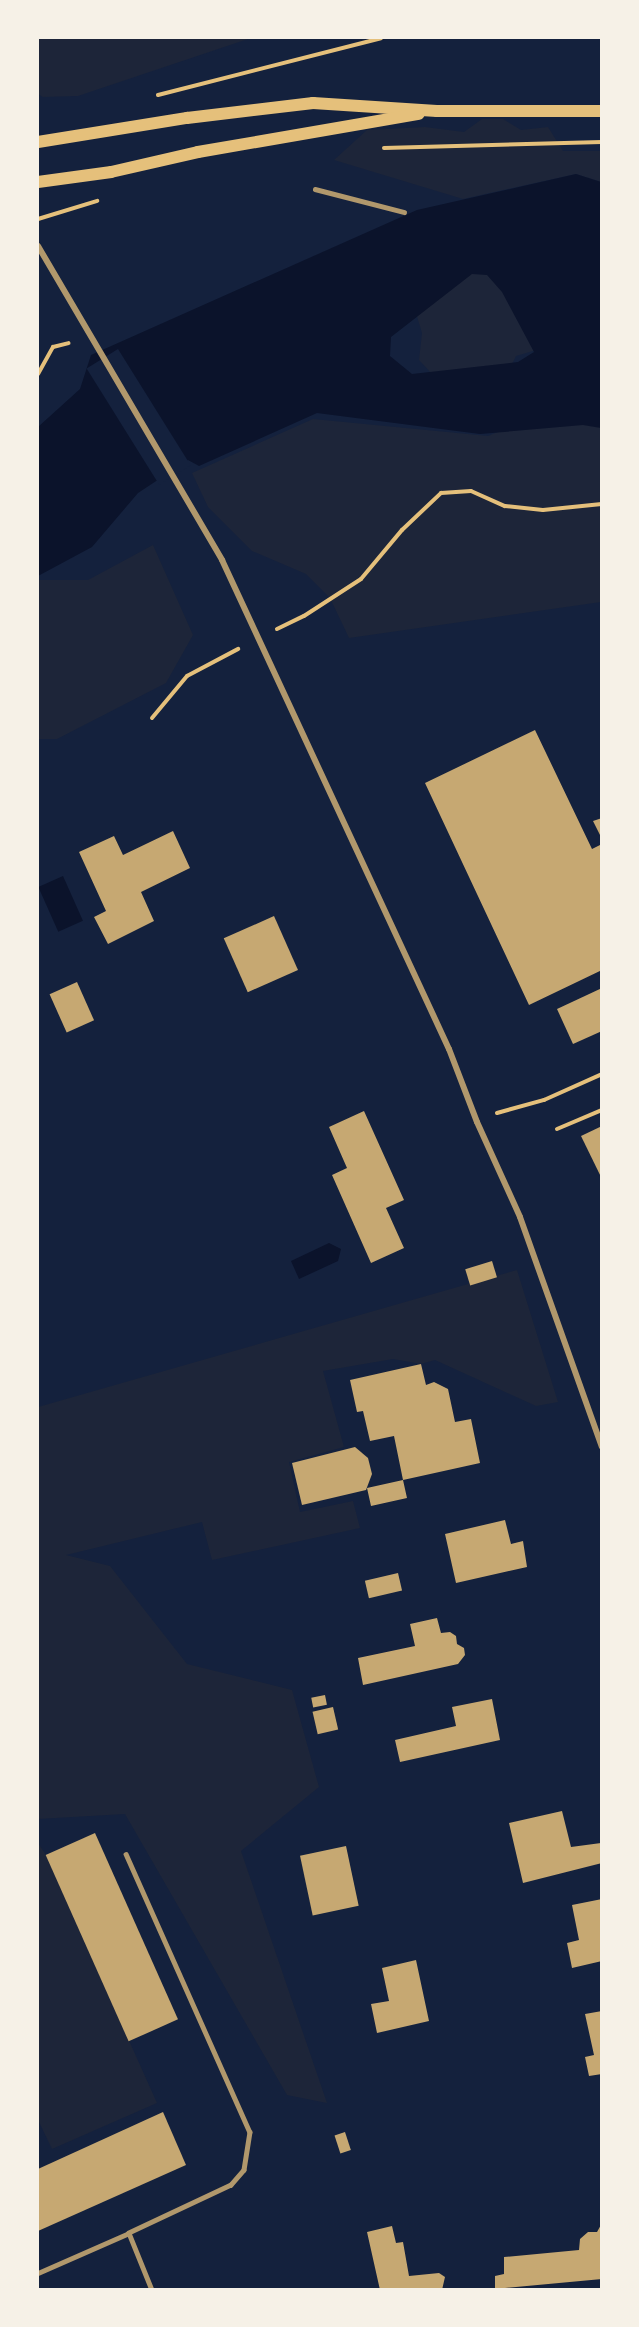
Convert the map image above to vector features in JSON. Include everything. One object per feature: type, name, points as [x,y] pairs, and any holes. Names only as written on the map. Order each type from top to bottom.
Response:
[{"type":"main road","points":[[38,142],[187,118],[313,103],[437,111],[602,111]]},
{"type":"main road","points":[[38,182],[111,172],[198,152],[437,111]]},
{"type":"street","points":[[38,246],[222,560],[449,1049],[477,1122],[520,1217],[602,1447]]},
{"type":"lane","points":[[315,189],[404,212]]},
{"type":"lane","points":[[38,2273],[231,2185],[244,2170],[250,2132],[126,1854]]},
{"type":"lane","points":[[129,2233],[152,2289]]},
{"type":"path","points":[[153,96],[381,38]]},
{"type":"path","points":[[373,149],[602,142]]},
{"type":"path","points":[[38,219],[89,205],[106,197]]},
{"type":"path","points":[[38,374],[53,347],[89,336]]},
{"type":"path","points":[[152,718],[187,676],[304,616],[360,579],[402,530],[441,492],[471,491],[505,506],[543,510],[602,504]]},
{"type":"path","points":[[477,1122],[544,1100],[602,1074]]},
{"type":"path","points":[[557,1129],[602,1110]]},
{"type":"shaded area","points":[[38,38],[251,38],[78,96],[43,97],[38,94]]},
{"type":"shaded area","points":[[482,119],[503,119],[521,130],[548,127],[563,151],[601,151],[601,182],[576,174],[463,199],[334,160],[367,130],[425,127],[464,132]]},
{"type":"shaded area","points":[[576,174],[601,182],[601,428],[583,425],[480,434],[317,413],[199,466],[188,460],[138,493],[92,547],[38,576],[38,427],[80,389],[91,355],[417,210]],"holes":[[[472,274],[487,275],[502,292],[534,352],[518,362],[412,374],[390,356],[391,337]]]},
{"type":"shaded area","points":[[480,244],[536,350],[516,356],[510,368],[432,374],[419,360],[422,333],[415,310]]},
{"type":"shaded area","points":[[569,403],[601,409],[601,602],[349,638],[330,598],[306,574],[252,551],[208,507],[192,473],[313,419],[488,436]]},
{"type":"shaded area","points":[[153,545],[193,635],[166,683],[57,739],[38,739],[38,580],[88,580]]},
{"type":"shaded area","points":[[63,876],[83,921],[58,932],[38,887]]},
{"type":"shaded area","points":[[329,1243],[341,1249],[338,1261],[299,1279],[291,1261]]},
{"type":"shaded area","points":[[517,1270],[558,1402],[536,1406],[435,1360],[421,1364],[393,1359],[323,1371],[344,1447],[289,1462],[300,1512],[353,1501],[360,1528],[212,1560],[202,1522],[66,1555],[110,1566],[187,1664],[292,1690],[319,1787],[241,1851],[327,2103],[287,2095],[125,1814],[38,1819],[38,1407]]},
{"type":"shaded area","points":[[38,1843],[46,1855],[157,2103],[52,2149],[38,2120]]},
{"type":"pier","points":[[118,349],[191,465],[159,485],[87,369]]},
{"type":"building","points":[[535,730],[592,849],[602,844],[602,970],[529,1005],[425,783]]},
{"type":"building","points":[[602,818],[602,839],[593,821]]},
{"type":"building","points":[[173,831],[190,868],[141,892],[154,921],[108,944],[94,917],[106,911],[79,852],[114,836],[123,855]]},
{"type":"building","points":[[274,916],[298,970],[248,992],[224,938]]},
{"type":"building","points":[[77,982],[94,1020],[67,1033],[50,994]]},
{"type":"building","points":[[602,988],[602,1031],[573,1044],[557,1009]]},
{"type":"building","points":[[364,1111],[404,1200],[386,1208],[404,1248],[371,1263],[332,1175],[347,1168],[329,1127]]},
{"type":"building","points":[[602,1126],[602,1179],[581,1136]]},
{"type":"building","points":[[492,1261],[497,1277],[470,1285],[465,1269]]},
{"type":"building","points":[[421,1364],[426,1385],[434,1382],[448,1389],[455,1422],[471,1419],[480,1463],[403,1480],[394,1436],[370,1441],[363,1411],[357,1412],[350,1380]]},
{"type":"building","points":[[355,1447],[368,1458],[372,1474],[366,1490],[302,1505],[292,1463]]},
{"type":"building","points":[[403,1480],[407,1498],[371,1506],[367,1488]]},
{"type":"building","points":[[505,1520],[511,1544],[523,1541],[527,1567],[456,1583],[445,1534]]},
{"type":"building","points":[[398,1573],[402,1591],[369,1598],[365,1581]]},
{"type":"building","points":[[437,1618],[441,1633],[450,1632],[456,1636],[457,1644],[464,1648],[465,1655],[458,1664],[363,1685],[358,1658],[415,1646],[410,1624]]},
{"type":"building","points":[[325,1695],[327,1705],[313,1707],[311,1698]]},
{"type":"building","points":[[492,1699],[500,1740],[400,1762],[395,1740],[456,1726],[452,1707]]},
{"type":"building","points":[[333,1707],[338,1729],[318,1734],[313,1712]]},
{"type":"building","points":[[562,1811],[571,1847],[601,1843],[602,1863],[523,1883],[509,1823]]},
{"type":"building","points":[[95,1833],[178,2019],[129,2041],[46,1855]]},
{"type":"building","points":[[346,1846],[359,1906],[313,1915],[300,1856]]},
{"type":"building","points":[[602,1899],[602,1961],[572,1968],[567,1943],[579,1940],[572,1905]]},
{"type":"building","points":[[416,1960],[429,2021],[377,2033],[371,2004],[389,2001],[382,1968]]},
{"type":"building","points":[[602,2011],[602,2074],[589,2076],[585,2057],[594,2055],[585,2014]]},
{"type":"building","points":[[163,2112],[186,2165],[38,2231],[38,2169]]},
{"type":"building","points":[[345,2132],[351,2150],[340,2153],[335,2135]]},
{"type":"building","points":[[602,2223],[602,2279],[495,2289],[495,2276],[504,2274],[504,2257],[579,2250],[580,2239],[588,2232],[597,2232]]},
{"type":"building","points":[[392,2226],[396,2243],[403,2242],[409,2276],[439,2273],[445,2277],[442,2290],[380,2290],[367,2232]]}]
